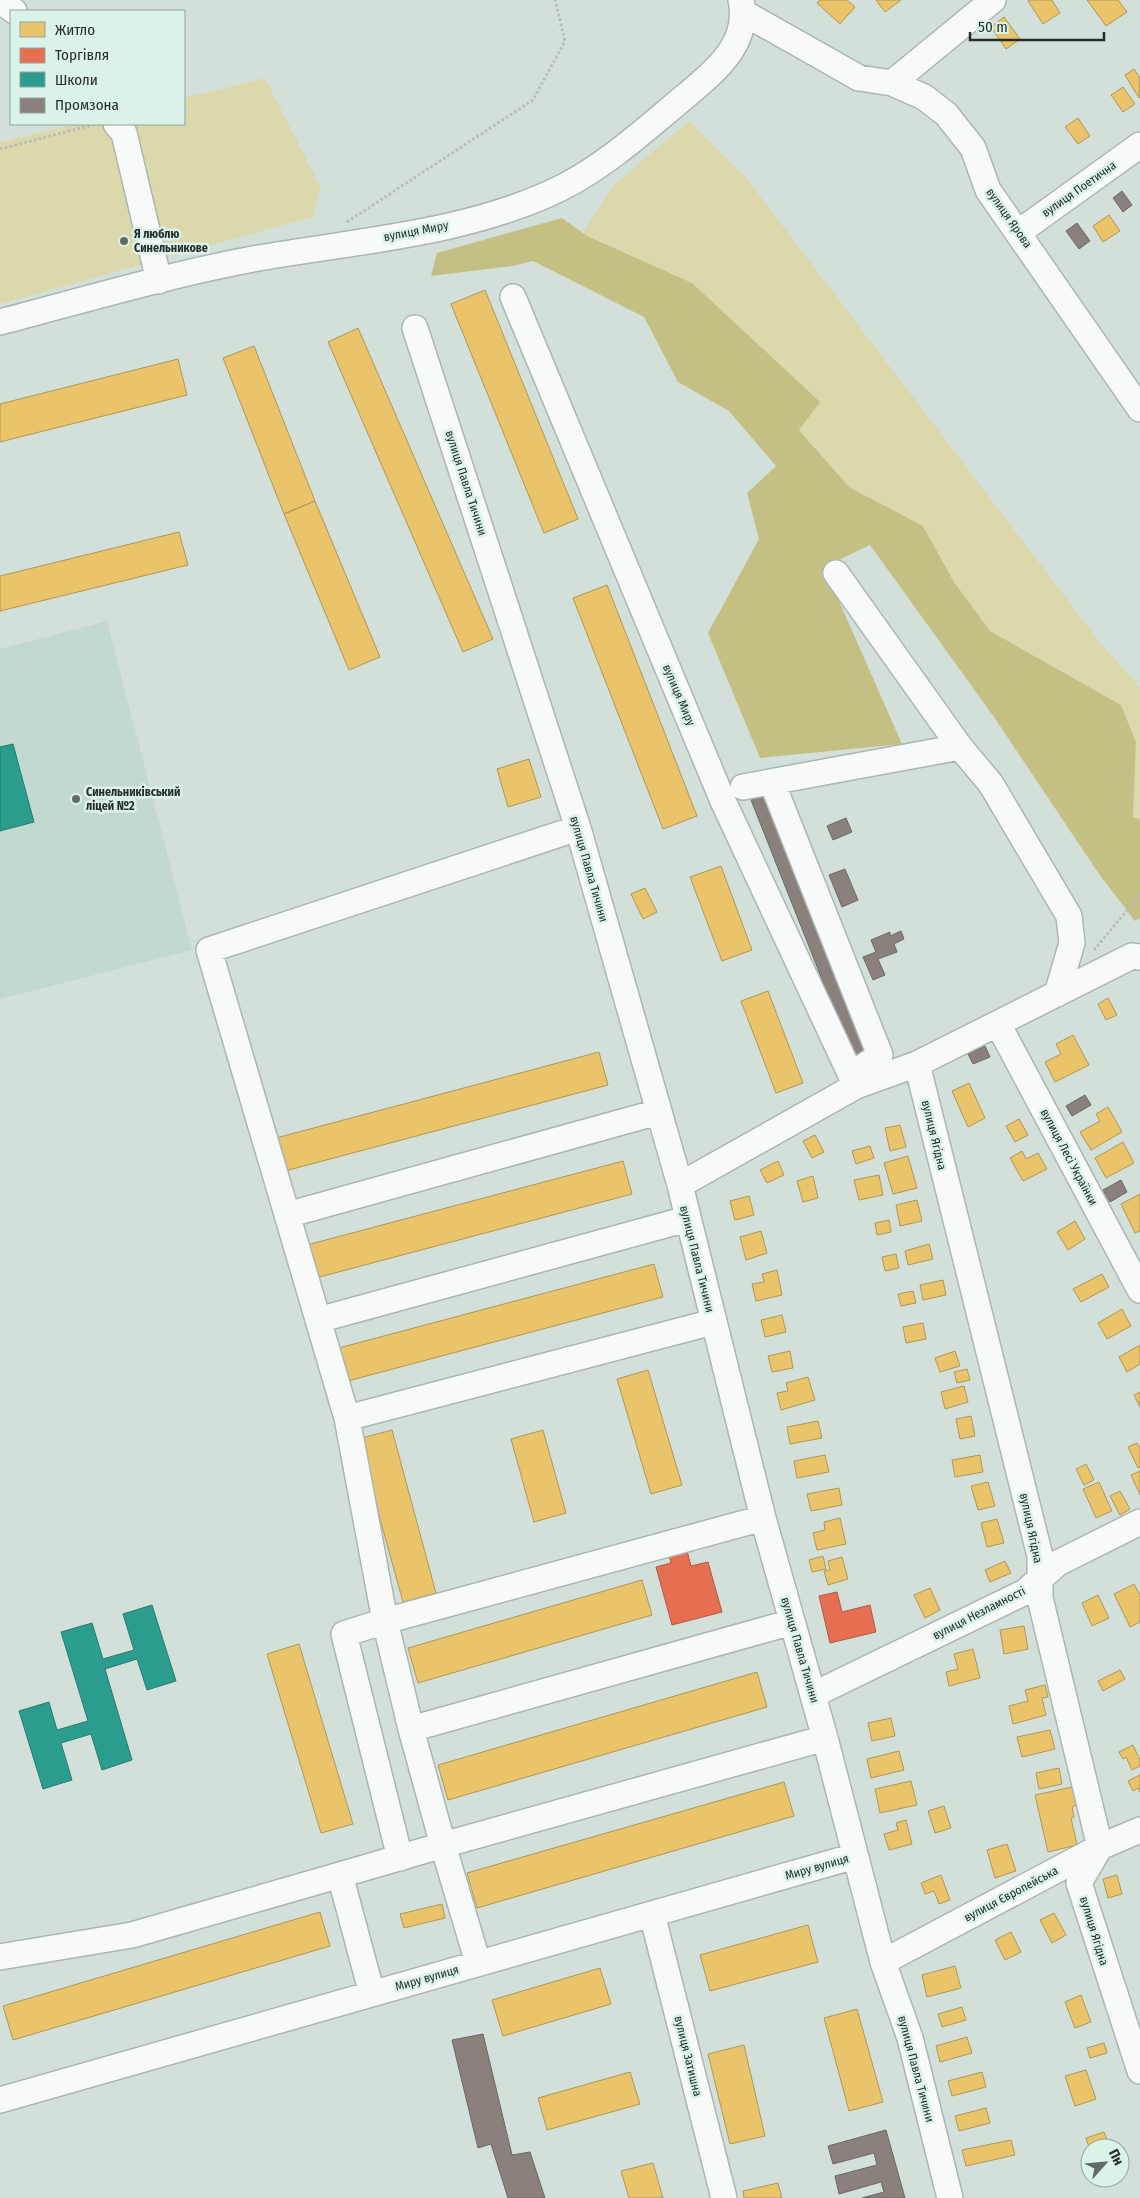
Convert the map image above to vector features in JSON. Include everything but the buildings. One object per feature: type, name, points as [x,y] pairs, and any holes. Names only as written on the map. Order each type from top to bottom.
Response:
[{"type":"street","points":[[0,0],[13,10]]},
{"type":"street","points":[[892,83],[993,0]]},
{"type":"street","name":"вулиця Ярова","points":[[742,7],[859,78],[892,83],[924,97],[946,114],[973,148],[988,190],[1019,232],[1140,409]]},
{"type":"street","name":"вулиця Миру","points":[[0,322],[159,281],[251,260],[407,233],[495,214],[561,188],[612,155],[711,74],[737,41],[743,26],[742,7]]},
{"type":"street","points":[[117,125],[124,133],[159,281]]},
{"type":"street","name":"вулиця Поетична","points":[[1019,232],[1140,145]]},
{"type":"street","name":"вулиця Миру","points":[[513,297],[723,801],[854,1081]]},
{"type":"street","name":"вулиця Павла Тичини","points":[[415,328],[578,828],[680,1185],[763,1518],[825,1738],[882,1962],[910,2038],[950,2198]]},
{"type":"street","points":[[836,573],[960,747],[991,784],[1069,916],[1072,943],[1057,994]]},
{"type":"street","points":[[743,787],[960,747]]},
{"type":"street","points":[[680,1185],[854,1081],[880,1055],[772,782]]},
{"type":"street","points":[[478,1963],[411,1729],[385,1621],[347,1418],[209,950],[578,828]]},
{"type":"street","points":[[854,1081],[917,1064],[1132,956],[1140,957]]},
{"type":"street","name":"вулиця Лесі Українки","points":[[998,1024],[1140,1290]]},
{"type":"street","name":"вулиця Ягідна","points":[[917,1064],[1040,1556],[1040,1598],[1100,1847],[1079,1883],[1140,2071]]},
{"type":"street","points":[[287,1215],[658,1112]]},
{"type":"street","points":[[318,1320],[687,1219]]},
{"type":"street","points":[[347,1418],[713,1322]]},
{"type":"street","points":[[400,1858],[344,1634],[385,1621],[763,1518]]},
{"type":"street","name":"вулиця Незламності","points":[[813,1695],[1025,1592],[1058,1563],[1140,1522]]},
{"type":"street","points":[[411,1729],[792,1622]]},
{"type":"street","points":[[0,1956],[132,1936],[443,1845],[825,1738]]},
{"type":"street","name":"вулиця Європейська","points":[[882,1962],[1100,1847],[1140,1830]]},
{"type":"street","name":"Миру вулиця","points":[[0,2100],[855,1856]]},
{"type":"street","points":[[340,1875],[372,1994]]},
{"type":"street","name":"вулиця Затишна","points":[[652,1914],[724,2198]]},
{"type":"path","points":[[339,228],[533,100],[565,41],[555,0]]},
{"type":"path","points":[[0,149],[94,125]]},
{"type":"path","points":[[1089,956],[1140,895]]},
{"type":"shaded area","points":[[265,78],[321,188],[312,217],[0,304],[0,142],[72,125],[185,125],[185,98]]},
{"type":"shaded area","points":[[689,121],[747,179],[1101,644],[1140,687],[1140,820],[1133,817],[1136,742],[1121,705],[990,631],[956,586],[923,526],[849,487],[799,429],[820,402],[692,284],[582,234],[614,185]]},
{"type":"shaded area","points":[[562,218],[587,236],[692,283],[820,402],[799,430],[849,487],[923,526],[954,582],[990,631],[1121,705],[1136,742],[1133,817],[1140,820],[1140,918],[1135,921],[1099,874],[994,717],[870,545],[824,567],[902,744],[760,758],[708,633],[759,539],[747,493],[776,466],[729,411],[678,382],[644,317],[533,261],[513,266],[431,276],[437,253]]},
{"type":"shaded area","name":"Синельниківський ліцей №2","points":[[107,621],[192,950],[0,999],[0,649]]},
{"type":"place","name":"Я люблю Синельникове","points":[[124,241]]},
{"type":"place","name":"Синельниківський ліцей №2","points":[[76,799]]}]
